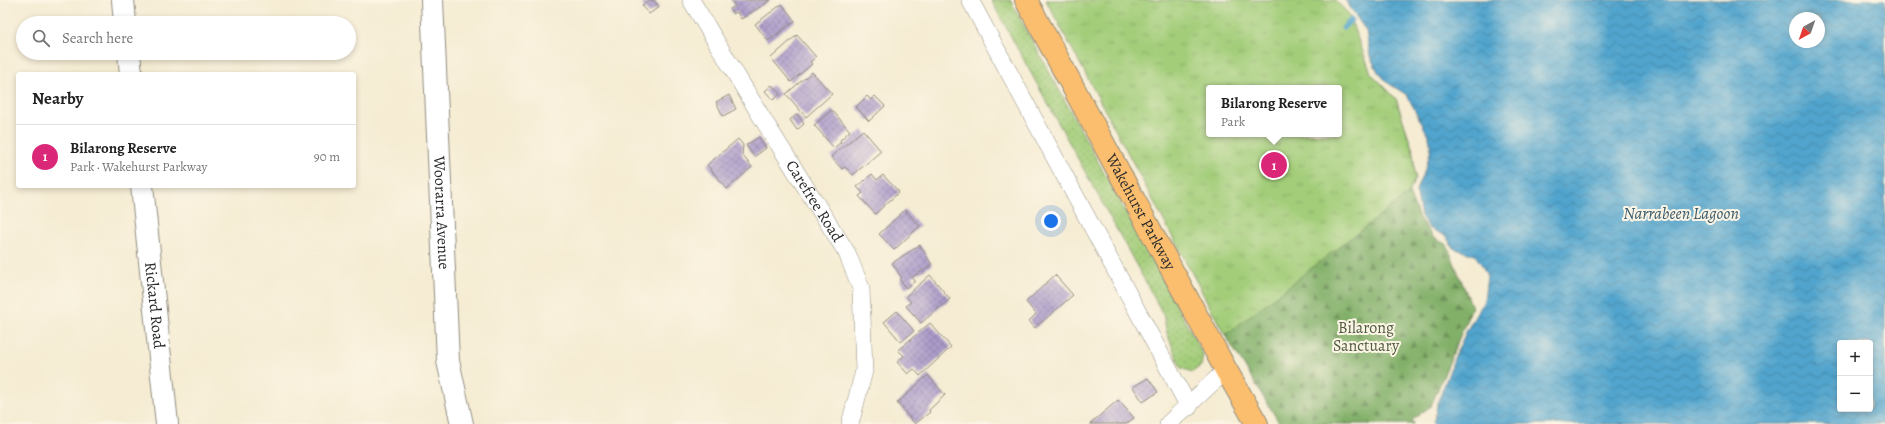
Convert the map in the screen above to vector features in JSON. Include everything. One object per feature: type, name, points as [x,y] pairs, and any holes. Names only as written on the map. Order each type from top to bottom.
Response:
[{"type":"main road","name":"Wakehurst Parkway","points":[[1026,0],[1226,370],[1257,424]]},
{"type":"street","points":[[123,0],[124,16]]},
{"type":"street","name":"Woorarra Avenue","points":[[432,0],[448,360],[462,424]]},
{"type":"street","name":"Carefree Road","points":[[691,0],[764,121],[847,253],[861,288],[864,371],[850,424]]},
{"type":"street","points":[[970,0],[1189,407]]},
{"type":"street","points":[[129,60],[131,72]]},
{"type":"street","name":"Rickard Road","points":[[142,188],[167,424]]},
{"type":"street","points":[[1168,424],[1189,407],[1226,370]]},
{"type":"green space","points":[[991,0],[1010,0],[1203,354],[1201,366],[1192,372],[1181,368],[1167,333],[1163,314]]},
{"type":"green space","points":[[1046,0],[1335,0],[1348,13],[1371,73],[1396,99],[1413,151],[1415,178],[1409,193],[1225,335]]},
{"type":"green space","name":"Bilarong Sanctuary","points":[[1048,0],[1206,207],[1334,137],[1342,137],[1342,87],[1371,73],[1396,99],[1413,151],[1415,178],[1409,193],[1419,218],[1434,238],[1447,245],[1472,307],[1431,406],[1412,420],[1414,424],[1280,424],[1225,335]]},
{"type":"water","name":"Narrabeen Lagoon","points":[[1345,0],[1885,0],[1885,424],[1433,424],[1437,405],[1455,356],[1467,330],[1484,301],[1487,276],[1475,255],[1453,248],[1446,236],[1429,228],[1421,216],[1416,190],[1426,167],[1431,149],[1429,137],[1407,95],[1388,83],[1378,72],[1370,56],[1366,31]]},
{"type":"building","points":[[650,0],[654,0],[659,7],[649,14],[642,5]]},
{"type":"building","points":[[731,0],[771,0],[741,19],[737,12],[733,14],[730,9],[735,6]]},
{"type":"building","points":[[782,4],[795,21],[768,41],[755,24]]},
{"type":"building","points":[[797,35],[816,57],[810,62],[812,64],[791,82],[771,58]]},
{"type":"building","points":[[812,72],[832,94],[806,117],[786,94]]},
{"type":"building","points":[[772,85],[780,94],[773,100],[765,91]]},
{"type":"building","points":[[729,95],[736,109],[723,116],[716,102]]},
{"type":"building","points":[[867,96],[871,100],[875,96],[885,106],[869,121],[856,107]]},
{"type":"building","points":[[832,110],[850,131],[834,148],[814,125]]},
{"type":"building","points":[[797,114],[804,124],[797,130],[790,120]]},
{"type":"building","points":[[863,130],[881,151],[853,175],[845,167],[842,169],[831,157]]},
{"type":"building","points":[[759,137],[766,148],[754,157],[746,145]]},
{"type":"building","points":[[738,139],[743,145],[742,155],[752,167],[727,189],[707,165]]},
{"type":"building","points":[[872,174],[877,180],[883,175],[899,192],[875,214],[859,196],[863,193],[857,187]]},
{"type":"building","points":[[905,210],[920,226],[894,250],[879,234]]},
{"type":"building","points":[[920,245],[932,265],[912,277],[915,281],[906,288],[900,280],[902,278],[892,263]]},
{"type":"building","points":[[930,275],[950,299],[921,323],[906,306],[911,302],[906,296]]},
{"type":"building","points":[[1055,275],[1073,295],[1035,328],[1029,321],[1036,314],[1026,302]]},
{"type":"building","points":[[897,311],[914,331],[901,342],[884,322]]},
{"type":"building","points":[[930,323],[951,347],[920,376],[914,369],[908,374],[897,362],[904,356],[898,350]]},
{"type":"building","points":[[928,375],[945,395],[929,410],[930,412],[915,424],[897,403]]},
{"type":"building","points":[[1148,378],[1158,392],[1143,402],[1133,387]]},
{"type":"building","points":[[1118,400],[1134,418],[1126,424],[1090,424]]},
{"type":"waterway","points":[[1343,28],[1351,20]]},
{"type":"place","name":"Bilarong Reserve","points":[[1274,165]]}]
